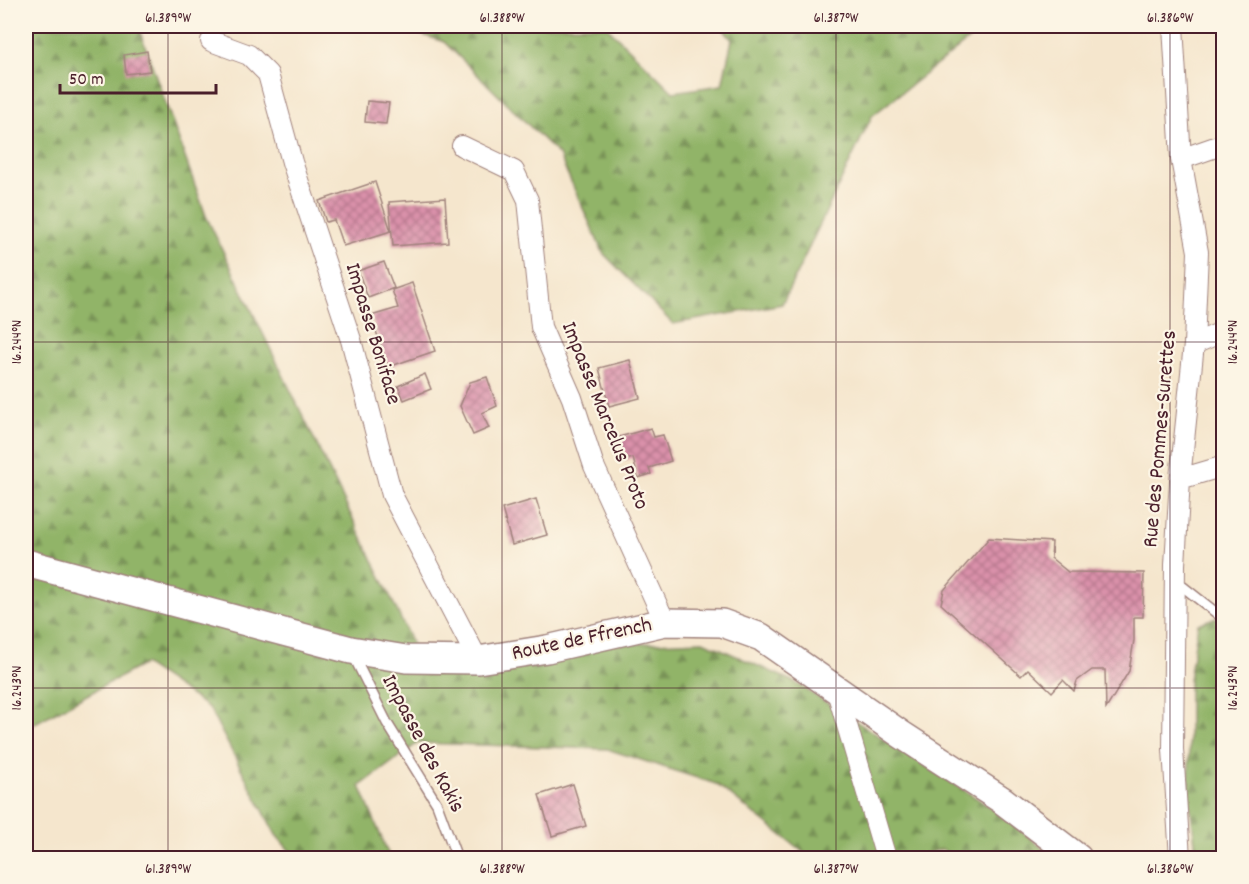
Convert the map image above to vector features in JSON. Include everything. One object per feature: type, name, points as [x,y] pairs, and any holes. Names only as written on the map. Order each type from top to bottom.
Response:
[{"type":"main road","name":"Route de Ffrench","points":[[26,563],[351,650],[406,659],[478,660],[547,649],[665,622],[722,623],[761,637],[902,735],[1002,800],[1078,858]]},
{"type":"street","name":"Rue des Pommes-Surettes","points":[[1173,26],[1181,159],[1198,252],[1194,344],[1180,479],[1175,581],[1173,749],[1180,858]]},
{"type":"street","name":"Impasse Boniface","points":[[211,41],[249,55],[268,74],[292,162],[351,340],[392,495],[478,660]]},
{"type":"street","points":[[1181,159],[1224,144]]},
{"type":"street","name":"Impasse Marcelus Proto","points":[[462,146],[514,171],[528,200],[542,327],[572,398],[594,466],[665,622]]},
{"type":"street","points":[[1194,344],[1224,331]]},
{"type":"street","points":[[1180,479],[1224,466]]},
{"type":"street","points":[[836,688],[886,858]]},
{"type":"lane","points":[[1175,581],[1224,619]]},
{"type":"lane","name":"Impasse des Kakis","points":[[351,650],[387,723],[437,804],[457,858]]},
{"type":"green space","points":[[26,26],[138,26],[206,216],[395,606],[426,675],[601,645],[703,641],[794,682],[1000,813],[1054,858],[955,858],[942,849],[912,858],[811,858],[716,784],[607,749],[418,743],[360,786],[390,858],[296,858],[276,835],[209,708],[144,664],[26,728]]},
{"type":"green space","points":[[396,26],[606,26],[673,92],[722,85],[732,40],[721,26],[986,26],[872,116],[782,304],[673,324],[603,253],[559,155],[444,42]]},
{"type":"green space","points":[[1214,618],[1224,620],[1223,858],[1197,858],[1189,797],[1189,680],[1198,624]]},
{"type":"building","points":[[147,51],[150,71],[126,74],[124,55]]},
{"type":"building","points":[[367,101],[389,103],[386,124],[365,122]]},
{"type":"building","points":[[375,182],[391,231],[343,246],[334,220],[326,222],[319,201]]},
{"type":"building","points":[[445,198],[448,242],[393,246],[389,202]]},
{"type":"building","points":[[384,262],[394,288],[368,298],[358,271]]},
{"type":"building","points":[[412,283],[435,351],[388,367],[371,316],[398,308],[392,290]]},
{"type":"building","points":[[630,360],[640,398],[609,406],[599,368]]},
{"type":"building","points":[[425,374],[431,389],[404,400],[398,386]]},
{"type":"building","points":[[487,377],[497,406],[482,413],[489,428],[473,435],[460,406],[470,382]]},
{"type":"building","points":[[651,428],[654,437],[663,435],[671,461],[649,468],[651,474],[638,478],[633,458],[625,460],[619,437]]},
{"type":"building","points":[[536,499],[547,535],[512,545],[502,509]]},
{"type":"building","points":[[989,538],[1052,542],[1051,558],[1068,572],[1144,573],[1143,617],[1134,617],[1134,640],[1129,671],[1106,709],[1105,670],[1092,670],[1077,681],[1074,691],[1063,680],[1052,692],[1028,669],[1021,676],[941,604],[944,590]]},
{"type":"building","points":[[573,784],[586,826],[552,836],[539,795]]}]
